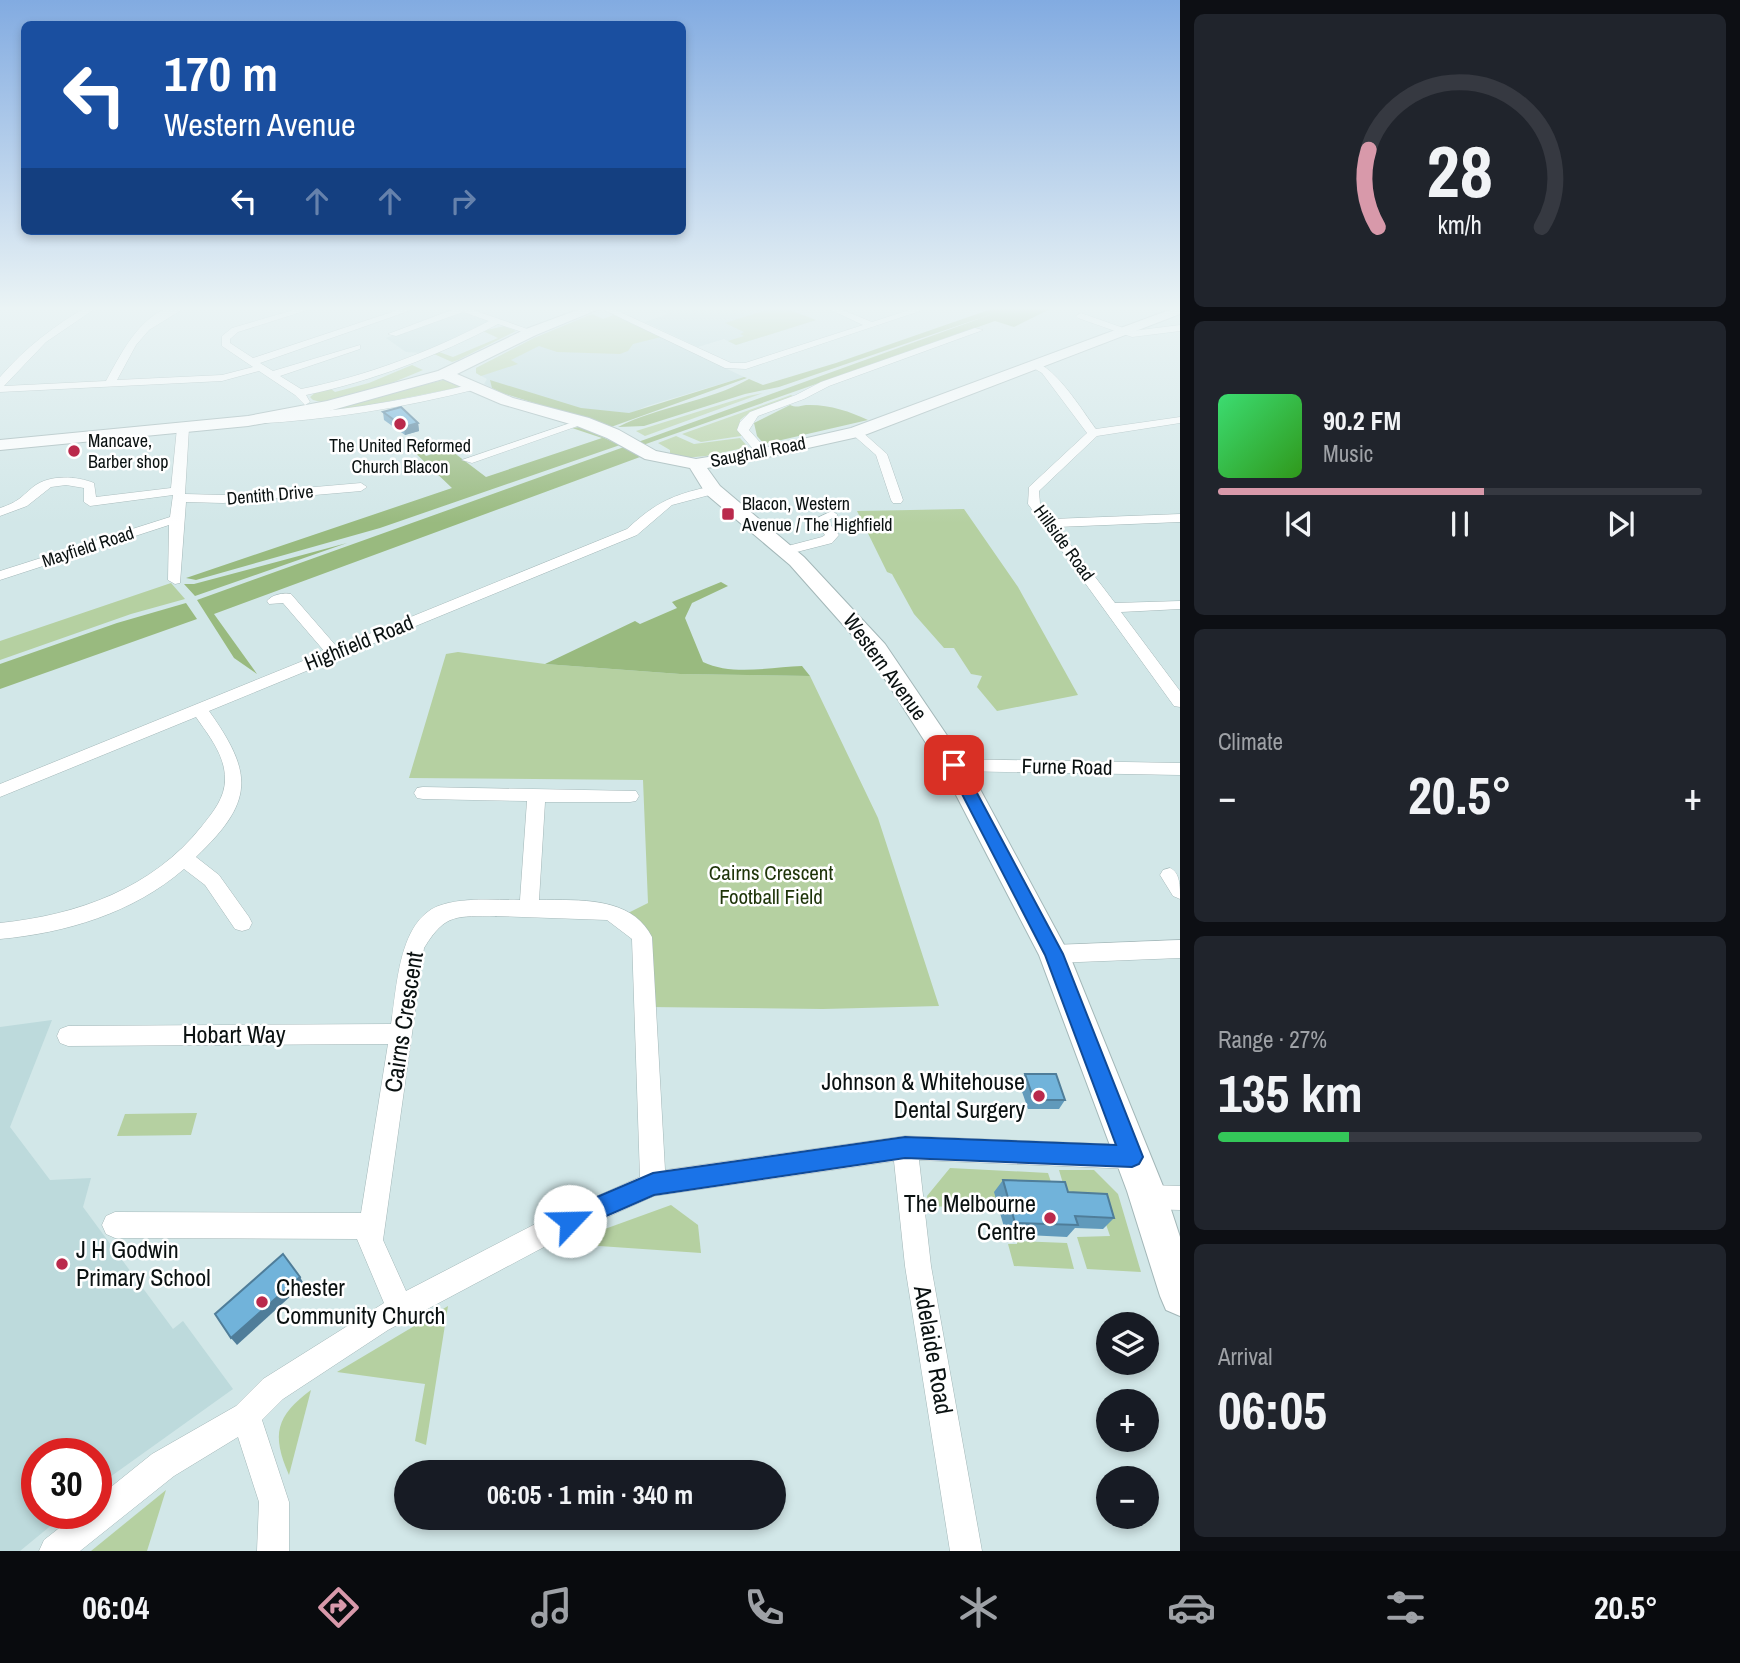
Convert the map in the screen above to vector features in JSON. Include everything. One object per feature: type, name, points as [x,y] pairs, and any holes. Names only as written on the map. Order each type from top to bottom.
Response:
[{"type":"street","points":[[110,383],[112,378]]},
{"type":"street","points":[[0,389],[213,378]]},
{"type":"street","points":[[276,378],[299,393],[309,408]]},
{"type":"street","points":[[299,393],[364,378]]},
{"type":"street","points":[[0,445],[248,421],[364,397],[429,378]]},
{"type":"street","name":"Saughall Road","points":[[454,378],[507,401],[583,422],[613,434],[650,455],[696,464],[764,453],[856,432],[996,378]]},
{"type":"street","points":[[764,453],[743,430],[744,424],[754,414],[842,378]]},
{"type":"street","points":[[1052,378],[1093,433],[1180,420]]},
{"type":"street","points":[[248,421],[262,422],[336,414],[409,403],[473,387]]},
{"type":"street","points":[[468,460],[583,422]]},
{"type":"street","points":[[175,580],[176,519],[183,428]]},
{"type":"street","points":[[856,432],[881,454],[900,497]]},
{"type":"street","name":"Hillside Road","points":[[1093,433],[1075,453],[1048,471],[1032,490],[1034,504],[1180,702]]},
{"type":"street","name":"Western Avenue","points":[[696,464],[713,490],[785,551],[832,597],[877,649],[954,765],[1054,954],[1132,1157],[1164,1197],[1180,1296]]},
{"type":"street","name":"Dentith Drive","points":[[0,512],[29,500],[35,485],[59,482],[83,482],[90,486],[89,507],[179,495],[223,499],[361,487]]},
{"type":"street","name":"Highfield Road","points":[[0,791],[200,710],[248,687],[632,532],[658,506],[670,499],[713,490]]},
{"type":"street","points":[[785,551],[827,540],[832,535],[819,520],[832,515]]},
{"type":"street","points":[[1047,523],[1180,518]]},
{"type":"street","name":"Mayfield Road","points":[[0,576],[176,519]]},
{"type":"street","points":[[274,601],[286,597],[334,653]]},
{"type":"street","points":[[1111,608],[1180,605]]},
{"type":"street","points":[[0,931],[45,926],[85,915],[144,887],[185,859],[208,834],[229,803],[234,782],[232,764],[200,710]]},
{"type":"street","name":"Furne Road","points":[[954,765],[1180,769]]},
{"type":"street","points":[[423,793],[631,796]]},
{"type":"street","points":[[528,909],[536,795]]},
{"type":"street","points":[[185,859],[212,880],[240,925]]},
{"type":"street","name":"Cairns Crescent","points":[[400,1309],[370,1240],[414,946],[427,926],[443,912],[464,909],[528,909],[608,912],[629,922],[642,937],[653,1184]]},
{"type":"street","points":[[1054,954],[1180,949]]},
{"type":"street","name":"Hobart Way","points":[[68,1036],[401,1034]]},
{"type":"street","points":[[55,1551],[163,1465],[246,1416],[273,1389],[400,1309],[550,1230],[653,1184],[905,1148],[1132,1157]]},
{"type":"street","name":"Adelaide Road","points":[[905,1148],[918,1266],[966,1551]]},
{"type":"street","points":[[115,1225],[372,1226]]},
{"type":"street","points":[[246,1416],[274,1502],[272,1551]]},
{"type":"shaded area","points":[[739,378],[647,406],[606,424],[502,393],[484,384],[487,379]]},
{"type":"shaded area","name":"J H Godwin Primary School","points":[[52,1020],[10,1127],[50,1180],[91,1178],[83,1207],[173,1329],[183,1321],[233,1389],[112,1476],[112,1438],[21,1438],[21,1529],[47,1529],[20,1551],[0,1551],[0,1027]]},
{"type":"green space","points":[[380,378],[403,378],[382,387],[321,402],[310,397],[316,392],[331,389],[335,392]]},
{"type":"green space","points":[[746,378],[611,427],[502,393],[492,388],[490,380],[581,408],[629,413]]},
{"type":"green space","points":[[785,378],[804,378],[644,426],[618,427],[717,393],[749,379],[763,385]]},
{"type":"green space","points":[[814,378],[832,378],[643,445],[638,442]]},
{"type":"green space","points":[[447,379],[466,386],[324,414],[325,410]]},
{"type":"green space","points":[[763,393],[645,436],[636,431],[748,396]]},
{"type":"green space","points":[[793,396],[740,420],[741,436],[701,442],[682,434]]},
{"type":"green space","points":[[790,405],[830,407],[868,420],[764,444],[757,436],[754,423]]},
{"type":"green space","points":[[580,427],[620,445],[380,528],[196,580],[186,578],[452,488],[409,447],[416,445],[426,456],[449,449],[486,477],[602,438],[572,428]]},
{"type":"green space","points":[[676,436],[694,444],[740,438],[748,447],[706,456],[670,456],[670,450],[658,443]]},
{"type":"green space","points":[[624,447],[640,457],[214,614],[257,674],[234,658],[197,600]]},
{"type":"green space","points":[[964,509],[1018,587],[1078,695],[997,711],[977,687],[982,676],[971,674],[954,648],[944,648],[914,614],[892,574],[887,572],[857,511]]},
{"type":"green space","points":[[347,543],[195,596],[184,584],[194,584]]},
{"type":"green space","points":[[721,582],[728,586],[692,603],[685,618],[703,662],[739,670],[802,666],[810,676],[680,674],[545,664],[635,621],[640,624],[677,608],[672,602]]},
{"type":"green space","points":[[171,583],[185,599],[131,614],[0,660],[0,641]]},
{"type":"green space","points":[[186,603],[197,619],[0,689],[0,664],[117,623]]},
{"type":"green space","name":"Cairns Crescent Football Field","points":[[458,652],[545,664],[680,674],[810,676],[878,818],[939,1006],[823,1009],[648,1007],[647,981],[624,915],[648,903],[643,780],[409,778],[446,654]]},
{"type":"green space","points":[[197,1113],[191,1135],[117,1136],[125,1114]]},
{"type":"green space","points":[[950,1168],[1048,1173],[1055,1194],[995,1192],[999,1209],[929,1206],[927,1196]]},
{"type":"green space","points":[[1059,1170],[1094,1170],[1118,1194],[1141,1272],[1087,1269],[1077,1237],[1110,1236],[1098,1201],[1067,1197]]},
{"type":"green space","points":[[671,1205],[698,1225],[701,1253],[570,1244],[591,1234]]},
{"type":"green space","points":[[1017,1241],[1067,1243],[1074,1269],[1014,1266],[1008,1244],[1017,1244]]},
{"type":"green space","points":[[448,1306],[426,1445],[415,1441],[425,1384],[337,1372]]},
{"type":"green space","points":[[311,1390],[289,1475],[280,1448],[280,1427],[290,1408]]},
{"type":"green space","points":[[166,1490],[147,1551],[91,1551]]},
{"type":"building","points":[[401,407],[418,423],[404,427],[383,412]]},
{"type":"building","points":[[1025,1074],[1056,1074],[1065,1100],[1034,1100]]},
{"type":"building","points":[[1003,1180],[1065,1182],[1068,1192],[1107,1194],[1114,1218],[1075,1216],[1078,1225],[1015,1223]]},
{"type":"building","name":"Chester Community Church","points":[[283,1254],[300,1277],[231,1338],[215,1314]]},
{"type":"place","name":"The United Reformed Church Blacon","points":[[400,424]]},
{"type":"place","name":"Mancave, Barber shop","points":[[74,451]]},
{"type":"place","name":"Blacon, Western Avenue / The Highfield","points":[[728,514]]},
{"type":"place","name":"Johnson & Whitehouse Dental Surgery","points":[[1039,1096]]},
{"type":"place","name":"The Melbourne Centre","points":[[1050,1218]]},
{"type":"place","name":"J H Godwin Primary School","points":[[62,1264]]},
{"type":"place","name":"Chester Community Church","points":[[262,1302]]},
{"type":"route","points":[[570,1221],[653,1184],[905,1148],[1132,1157],[1054,954],[1030,904],[954,765]]}]
